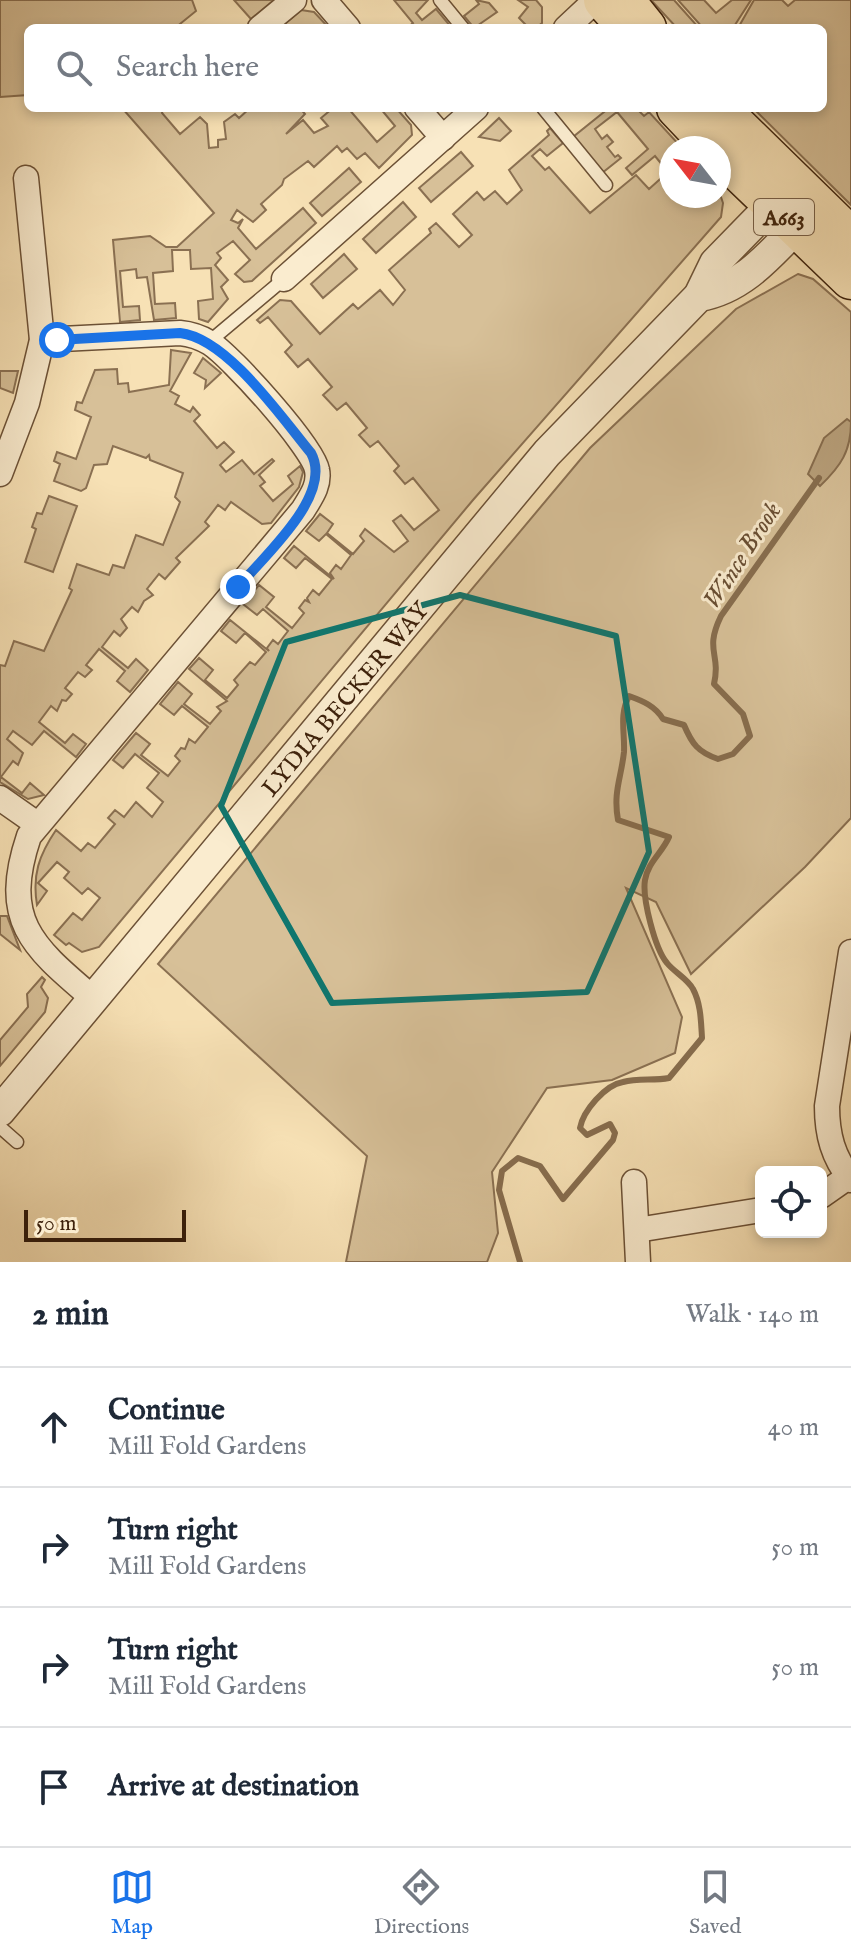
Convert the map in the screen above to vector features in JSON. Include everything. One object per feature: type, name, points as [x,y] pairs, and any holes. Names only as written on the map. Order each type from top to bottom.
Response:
[{"type":"highway","name":"A663","points":[[681,112],[704,136]]},
{"type":"highway","name":"A663","points":[[721,112],[851,279]]},
{"type":"highway","name":"A663","points":[[731,160],[795,205],[851,238]]},
{"type":"street","points":[[265,24],[294,0]]},
{"type":"street","points":[[324,0],[345,24]]},
{"type":"street","points":[[579,24],[615,13]]},
{"type":"street","points":[[420,112],[443,138]]},
{"type":"street","points":[[284,279],[472,112]]},
{"type":"street","points":[[0,474],[27,403],[42,340],[26,178]]},
{"type":"street","name":"LYDIA BECKER WAY","points":[[0,1111],[547,453],[699,296],[720,293],[741,281],[795,205]]},
{"type":"street","points":[[42,340],[182,333],[209,342],[311,453],[318,474],[315,489],[303,510],[37,824],[18,871],[17,897],[22,920],[36,943],[59,969],[95,1000]]},
{"type":"street","points":[[0,798],[37,824]]},
{"type":"street","points":[[827,1192],[850,1178],[827,1132],[827,1106],[848,997],[851,952]]},
{"type":"street","points":[[634,1182],[638,1262]]},
{"type":"street","points":[[637,1230],[755,1211]]},
{"type":"lane","points":[[440,0],[460,24]]},
{"type":"lane","points":[[546,112],[606,185]]},
{"type":"lane","points":[[209,342],[284,279]]},
{"type":"lane","points":[[0,1127],[17,1142]]},
{"type":"highlighted area","points":[[460,595],[616,636],[649,852],[587,992],[332,1003],[221,806],[286,642]]},
{"type":"shaded area","points":[[0,0],[192,0],[196,11],[180,24],[24,24],[24,95],[0,97]]},
{"type":"shaded area","points":[[234,0],[274,0],[251,19]]},
{"type":"shaded area","points":[[394,0],[428,0],[416,13],[422,20],[436,9],[449,24],[412,24]]},
{"type":"shaded area","points":[[476,0],[489,3],[497,12],[480,24],[471,24],[464,16],[479,4]]},
{"type":"shaded area","points":[[518,0],[536,0],[542,7],[541,24],[525,24],[519,18],[528,7]]},
{"type":"shaded area","points":[[651,0],[674,0],[695,24],[673,24]]},
{"type":"shaded area","points":[[678,0],[704,0],[716,13],[732,0],[751,0],[736,24],[699,24]]},
{"type":"shaded area","points":[[754,0],[782,0],[788,6],[795,0],[851,0],[851,205],[757,112],[827,112],[827,24],[740,24]]},
{"type":"shaded area","points":[[301,10],[314,12],[325,24],[285,24]]},
{"type":"shaded area","points":[[126,112],[162,112],[180,134],[200,117],[207,124],[209,148],[218,147],[218,140],[226,139],[224,122],[235,114],[239,118],[246,112],[303,112],[305,114],[286,134],[303,120],[314,133],[328,126],[321,118],[328,112],[351,112],[377,142],[395,126],[383,112],[400,112],[411,125],[412,135],[379,168],[365,153],[357,159],[347,148],[342,152],[337,146],[314,167],[308,161],[284,179],[282,185],[261,204],[266,210],[253,222],[237,210],[231,220],[238,223],[243,219],[238,228],[256,249],[303,208],[316,223],[252,281],[244,282],[235,274],[250,260],[233,241],[217,253],[221,258],[215,265],[228,280],[221,287],[228,299],[208,322],[199,319],[198,301],[213,299],[211,268],[191,269],[190,250],[172,250],[173,271],[153,273],[155,304],[175,303],[176,318],[154,320],[147,277],[137,278],[136,269],[120,271],[123,307],[139,306],[140,320],[120,322],[113,240],[150,236],[166,247],[177,247],[214,213]]},
{"type":"shaded area","points":[[604,112],[617,112],[595,129],[602,139],[607,135],[613,142],[607,147],[615,157],[618,155],[621,158],[602,173],[573,137]]},
{"type":"shaded area","points":[[617,112],[640,112],[644,116],[649,112],[671,136],[659,136],[659,161],[655,156],[632,175],[626,168],[648,149]]},
{"type":"shaded area","points":[[499,118],[511,131],[500,141],[479,137]]},
{"type":"shaded area","points":[[550,128],[563,143],[547,156],[540,149],[532,156],[545,170],[549,167],[590,213],[636,175],[649,189],[659,180],[659,208],[722,208],[721,217],[473,500],[99,947],[82,952],[69,943],[66,945],[54,935],[73,913],[82,920],[100,898],[88,888],[82,894],[64,878],[69,872],[57,862],[38,883],[47,891],[37,905],[36,875],[45,848],[56,830],[81,851],[88,843],[95,848],[115,824],[108,818],[115,810],[124,817],[136,802],[152,817],[163,802],[147,788],[159,773],[135,754],[123,768],[113,760],[136,733],[150,744],[141,755],[168,776],[180,761],[175,756],[181,748],[185,749],[189,739],[195,743],[208,727],[182,706],[174,715],[160,704],[178,682],[192,694],[184,704],[210,724],[221,711],[217,707],[227,701],[189,669],[199,658],[213,670],[205,680],[227,698],[238,685],[234,680],[250,662],[255,665],[266,652],[245,633],[236,643],[221,631],[230,620],[269,651],[267,648],[273,640],[278,644],[288,631],[263,609],[257,615],[243,604],[259,585],[274,597],[266,607],[292,628],[304,613],[299,608],[305,600],[309,602],[307,598],[313,590],[319,595],[332,579],[305,558],[296,568],[284,558],[294,546],[334,579],[330,573],[336,565],[341,569],[351,555],[326,534],[319,541],[306,531],[320,514],[333,524],[327,533],[353,554],[364,541],[360,536],[365,529],[394,552],[408,541],[393,521],[401,515],[414,530],[439,510],[413,478],[405,484],[394,471],[399,466],[378,441],[370,447],[359,435],[367,428],[346,403],[337,410],[323,395],[332,387],[308,359],[298,367],[285,352],[292,345],[268,317],[260,323],[257,320],[280,300],[291,301],[320,334],[353,304],[358,309],[380,290],[393,305],[405,290],[389,270],[431,233],[429,229],[436,223],[459,247],[472,235],[453,214],[477,192],[484,200],[495,191],[507,204],[522,190],[509,170],[549,135],[547,131]]},
{"type":"shaded area","points":[[461,152],[473,166],[431,202],[419,188]]},
{"type":"shaded area","points":[[349,168],[361,182],[322,216],[310,203]]},
{"type":"shaded area","points":[[403,202],[416,217],[376,253],[363,239]]},
{"type":"shaded area","points":[[344,254],[357,269],[323,298],[311,284]]},
{"type":"shaded area","points":[[798,274],[813,279],[851,312],[851,818],[805,867],[691,974],[656,902],[626,888],[682,1017],[675,1053],[612,1080],[547,1088],[492,1172],[498,1233],[487,1262],[346,1262],[367,1156],[158,964],[590,448],[736,309]]},
{"type":"shaded area","points":[[171,350],[191,353],[170,391],[179,396],[175,404],[190,412],[193,407],[200,415],[194,421],[217,448],[224,442],[234,452],[220,465],[226,472],[242,460],[254,474],[272,459],[274,461],[259,475],[265,482],[260,486],[273,501],[293,484],[288,476],[300,466],[303,472],[299,487],[271,523],[262,524],[231,502],[225,510],[218,505],[205,522],[209,526],[176,558],[180,562],[165,579],[159,574],[147,589],[153,595],[144,601],[138,612],[132,607],[121,619],[127,628],[120,636],[114,631],[102,647],[128,668],[136,659],[148,670],[130,692],[117,681],[125,671],[99,649],[86,665],[92,670],[85,677],[78,672],[65,688],[72,694],[66,701],[62,700],[57,711],[51,706],[39,722],[65,743],[73,734],[86,744],[76,757],[44,731],[32,745],[13,731],[7,739],[23,753],[18,765],[13,761],[1,777],[22,793],[30,783],[44,795],[28,799],[0,782],[0,665],[5,666],[14,641],[44,651],[72,590],[69,588],[77,564],[109,575],[113,565],[124,568],[136,535],[163,545],[180,502],[175,497],[183,473],[150,460],[149,455],[146,458],[113,446],[107,464],[94,465],[86,488],[81,491],[54,481],[60,464],[54,461],[57,452],[76,459],[91,417],[75,410],[77,402],[82,403],[95,370],[117,369],[118,384],[128,383],[129,392],[169,385]]},
{"type":"shaded area","points":[[203,358],[221,373],[205,388],[206,380],[194,373]]},
{"type":"shaded area","points":[[0,371],[18,371],[13,393],[0,388]]},
{"type":"shaded area","points":[[847,419],[851,422],[851,432],[847,450],[834,472],[820,486],[808,474],[824,438]]},
{"type":"shaded area","points":[[49,496],[77,506],[53,572],[25,562],[36,529],[32,527],[37,513],[42,514]]},
{"type":"shaded area","points":[[0,916],[7,916],[20,950],[0,934]]},
{"type":"shaded area","points":[[42,977],[45,980],[41,987],[48,998],[45,1012],[0,1066],[0,1040],[28,1007],[27,994]]},
{"type":"waterway","name":"Wince Brook","points":[[520,1262],[499,1190],[502,1171],[518,1158],[540,1166],[563,1199],[613,1140],[615,1133],[610,1124],[587,1135],[580,1128],[585,1114],[596,1100],[616,1084],[669,1078],[702,1038],[696,995],[691,985],[662,956],[645,899],[647,874],[669,837],[618,820],[617,793],[624,752],[623,717],[626,703],[629,696],[652,707],[663,719],[684,725],[696,746],[718,759],[733,754],[750,736],[743,714],[714,684],[716,628],[721,616],[819,478]]},
{"type":"route","points":[[57,340],[180,333],[196,336],[220,351],[311,453],[318,474],[311,497],[238,587]]}]
